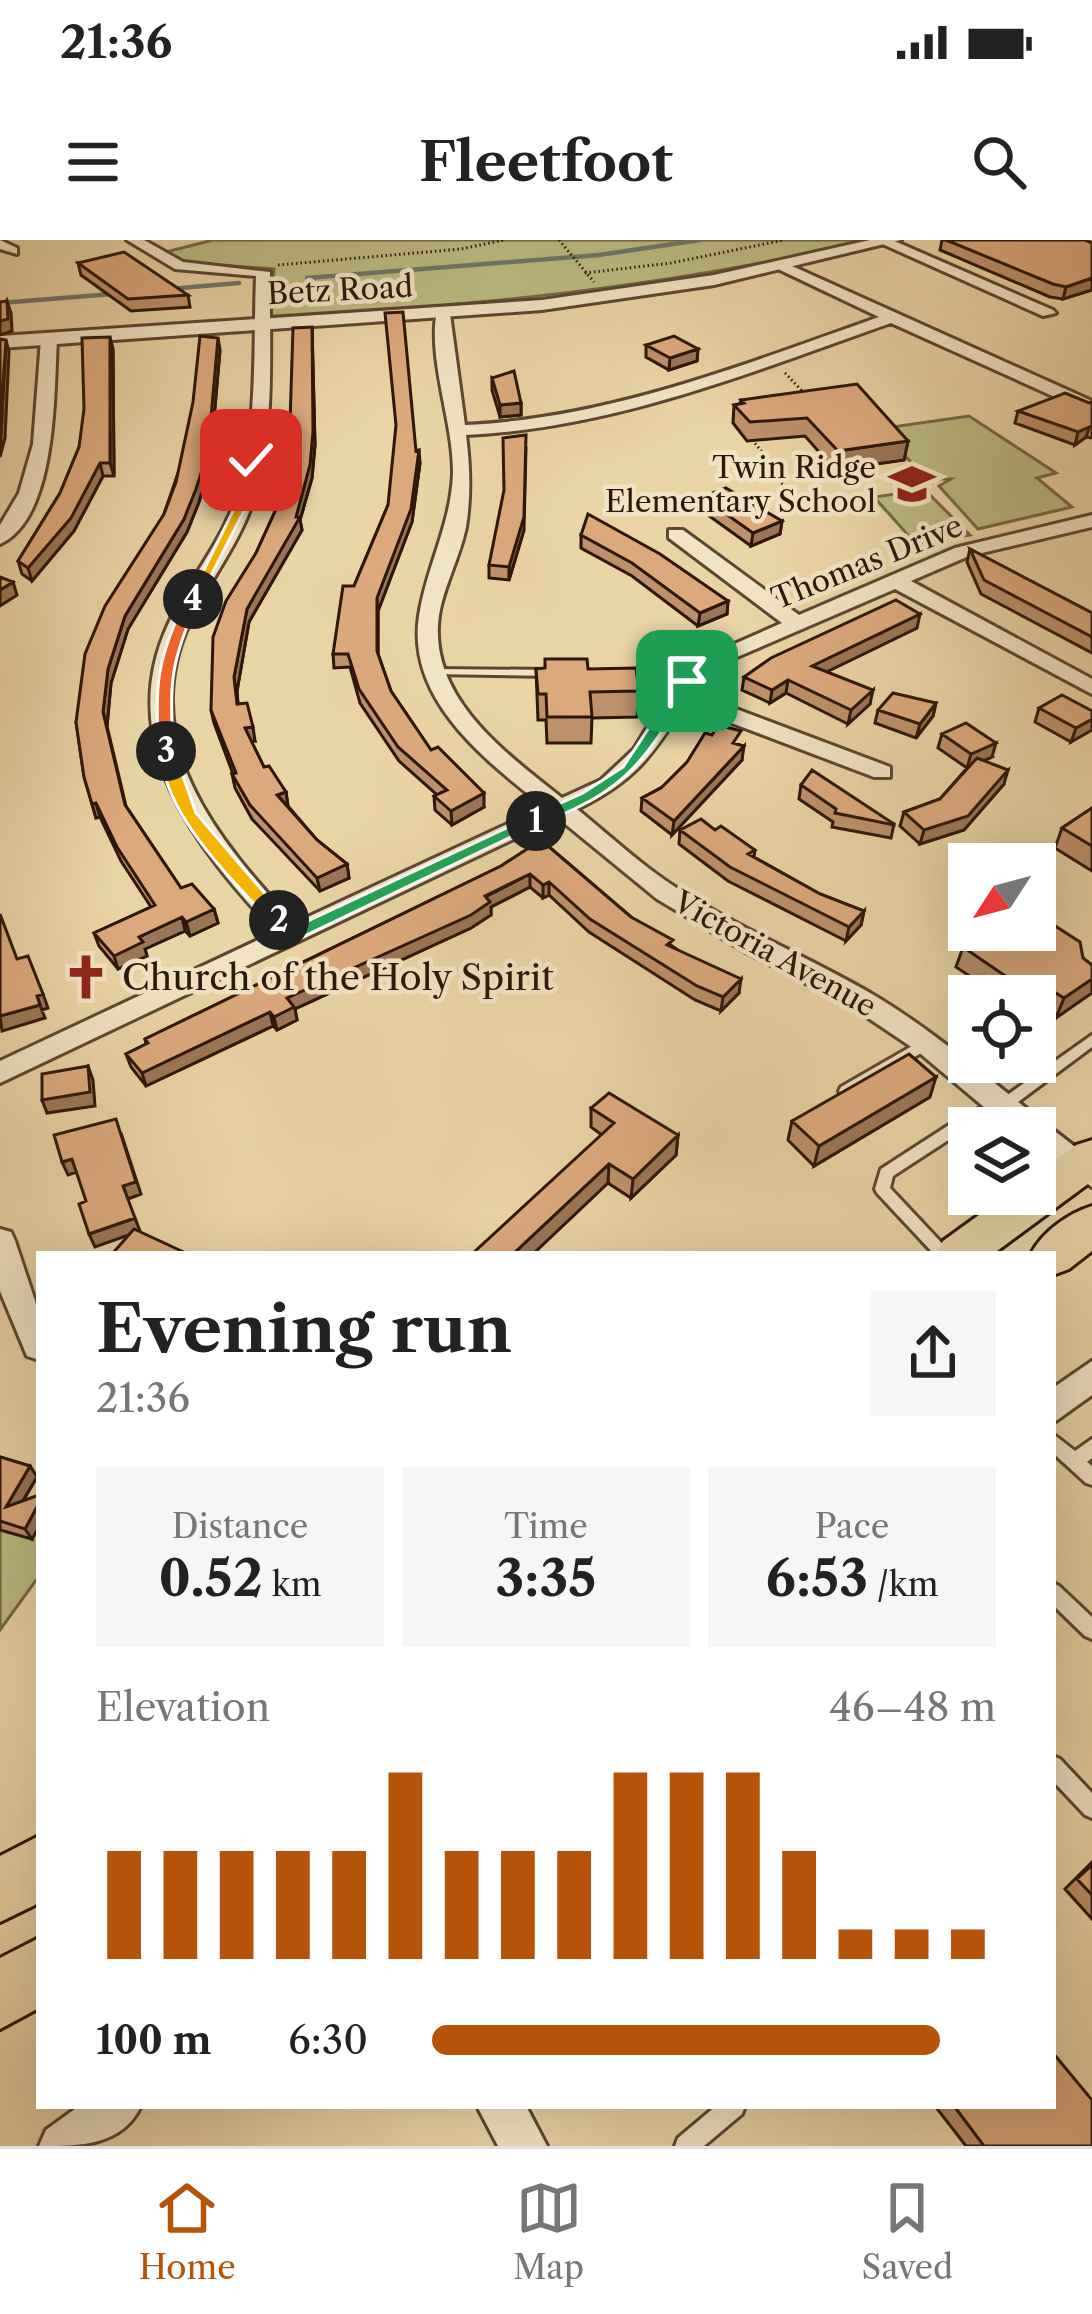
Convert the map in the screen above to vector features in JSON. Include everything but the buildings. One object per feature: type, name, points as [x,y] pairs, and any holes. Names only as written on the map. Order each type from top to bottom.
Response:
[{"type":"main road","points":[[963,1251],[1088,1166]]},
{"type":"main road","points":[[1056,1254],[1092,1224]]},
{"type":"main road","points":[[0,1892],[36,1869]]},
{"type":"main road","points":[[0,1996],[36,1972]]},
{"type":"street","points":[[134,240],[179,266],[270,269],[244,499],[169,649],[161,727],[172,775],[188,813],[213,848],[292,935]]},
{"type":"street","points":[[889,241],[1048,313]]},
{"type":"street","name":"Betz Road","points":[[0,342],[442,314],[613,296],[783,266],[889,241]]},
{"type":"street","points":[[783,266],[1092,406]]},
{"type":"street","name":"Victoria Avenue","points":[[442,314],[462,472],[458,515],[429,616],[435,671],[449,703],[475,736],[694,912],[861,1000],[926,1043],[1001,1107]]},
{"type":"street","points":[[459,430],[546,426],[603,416],[892,317]]},
{"type":"street","points":[[0,538],[31,488],[42,454],[49,338]]},
{"type":"street","name":"Thomas Drive","points":[[0,1073],[561,809],[628,770],[682,688],[730,653],[894,580],[997,542],[1092,521]]},
{"type":"street","points":[[676,534],[796,622]]},
{"type":"street","points":[[894,580],[1092,688]]},
{"type":"street","points":[[682,688],[882,772]]},
{"type":"street","name":"Victoria Avenue","points":[[1056,1145],[1088,1166]]},
{"type":"street","points":[[0,1241],[36,1340]]},
{"type":"street","points":[[1056,1405],[1092,1375]]},
{"type":"street","points":[[502,2109],[524,2146]]},
{"type":"lane","points":[[435,671],[575,673]]},
{"type":"lane","points":[[598,674],[682,688]]},
{"type":"lane","points":[[1001,1107],[1092,1040]]},
{"type":"lane","points":[[830,1100],[926,1043]]},
{"type":"lane","points":[[941,1251],[882,1189],[886,1173],[948,1133]]},
{"type":"lane","points":[[1056,1445],[1092,1477]]},
{"type":"lane","points":[[1075,1462],[1092,1447]]},
{"type":"lane","points":[[1056,1595],[1092,1630]]},
{"type":"lane","points":[[1056,1769],[1092,1808]]},
{"type":"lane","points":[[686,2146],[730,2109]]},
{"type":"path","points":[[270,269],[461,249],[504,240]]},
{"type":"path","points":[[560,240],[594,282]]},
{"type":"path","points":[[586,273],[671,263],[784,240]]},
{"type":"path","points":[[782,369],[818,407]]},
{"type":"path","points":[[752,440],[774,466],[776,479],[787,487],[782,500]]},
{"type":"shaded area","points":[[213,240],[868,240],[719,271],[571,292],[271,318],[274,269],[189,263],[162,253]]},
{"type":"shaded area","points":[[969,416],[1056,473],[1037,478],[1072,507],[978,529],[939,486],[951,479],[928,479],[878,429]]},
{"type":"shaded area","points":[[925,490],[970,535],[916,544],[874,497]]},
{"type":"shaded area","points":[[0,1493],[36,1531],[36,1580],[0,1630]]},
{"type":"waterway","points":[[307,278],[599,255],[700,240]]},
{"type":"waterway","points":[[169,289],[239,283]]},
{"type":"waterway","points":[[0,303],[112,294]]},
{"type":"place","name":"Twin Ridge Elementary School","points":[[912,484]]},
{"type":"place","name":"Church of the Holy Spirit","points":[[86,977]]},
{"type":"route","points":[[251,460],[244,499],[169,649],[161,687],[161,727],[172,775],[188,813],[213,848],[292,935],[609,785],[643,753],[687,681]]}]
